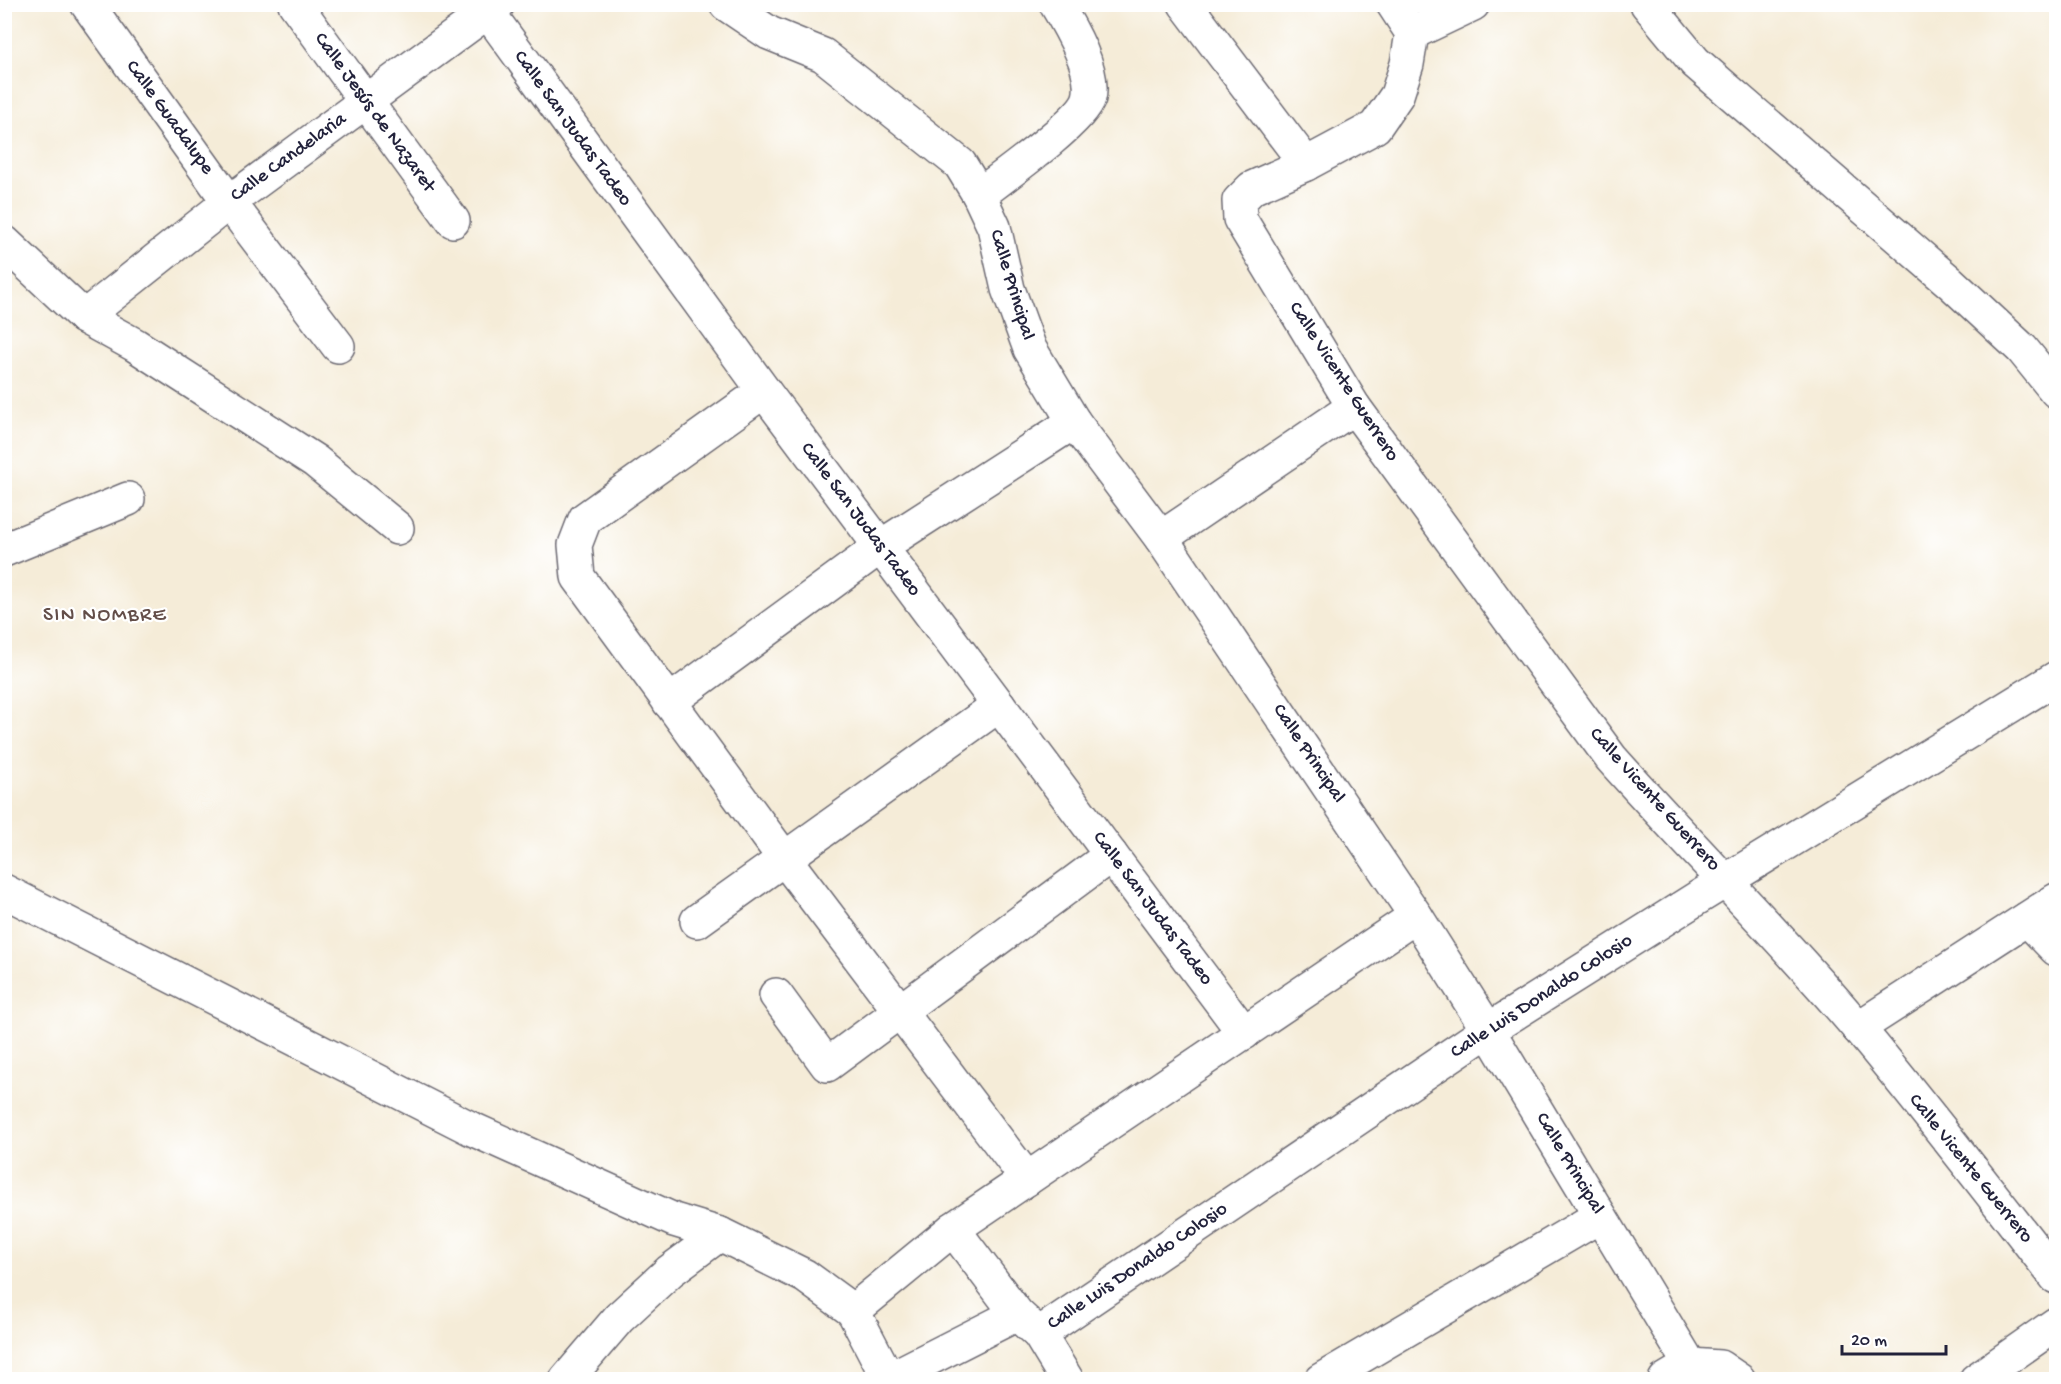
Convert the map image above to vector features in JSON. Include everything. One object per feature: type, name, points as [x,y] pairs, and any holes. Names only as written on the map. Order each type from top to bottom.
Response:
[{"type":"street","name":"Calle Guadalupe","points":[[87,4],[229,202],[338,346]]},
{"type":"street","name":"Calle Jesús de Nazaret","points":[[295,4],[453,221]]},
{"type":"street","name":"Calle Principal","points":[[726,4],[769,33],[823,55],[960,164],[979,195],[994,227],[1008,289],[1030,349],[1074,422],[1161,538],[1416,916],[1600,1216],[1683,1375]]},
{"type":"street","points":[[979,195],[1073,122],[1089,99],[1089,72],[1065,18],[1056,4]]},
{"type":"street","points":[[1185,4],[1306,164],[1375,127],[1397,95],[1407,64],[1412,33],[1393,4]]},
{"type":"street","points":[[1412,33],[1473,4]]},
{"type":"street","points":[[1647,4],[1695,62],[1951,284],[2022,349],[2056,391]]},
{"type":"street","name":"Calle Candelaria","points":[[84,317],[229,202],[366,102],[489,7]]},
{"type":"street","name":"Calle San Judas Tadeo","points":[[489,7],[764,391],[1244,1033]]},
{"type":"street","name":"Calle Vicente Guerrero","points":[[1306,164],[1252,188],[1239,201],[1240,219],[1354,407],[1611,758],[1726,881],[1858,1028],[2056,1277]]},
{"type":"street","points":[[4,242],[84,317],[145,351],[315,461],[397,528]]},
{"type":"street","points":[[764,391],[585,519],[575,545],[578,577],[784,858],[1027,1179]]},
{"type":"street","points":[[1161,538],[1354,407]]},
{"type":"street","points":[[669,702],[880,548],[1074,422]]},
{"type":"street","points":[[4,550],[128,499]]},
{"type":"street","name":"Calle Luis Donaldo Colosio","points":[[889,1379],[1028,1324],[1488,1030],[2056,678]]},
{"type":"street","points":[[698,921],[999,705]]},
{"type":"street","points":[[776,995],[827,1065],[1111,855]]},
{"type":"street","points":[[4,891],[470,1128],[674,1220],[720,1234],[805,1276],[853,1311],[889,1379]]},
{"type":"street","points":[[1858,1028],[2056,900]]},
{"type":"street","points":[[853,1311],[952,1229],[1416,916]]},
{"type":"street","points":[[2027,919],[2056,949]]},
{"type":"street","points":[[1321,1380],[1600,1216]]},
{"type":"street","points":[[952,1229],[1028,1324],[1067,1380]]},
{"type":"street","points":[[566,1380],[620,1318],[670,1271],[720,1234]]},
{"type":"street","points":[[1976,1380],[2056,1324]]},
{"type":"street","points":[[1683,1375],[1720,1367],[1739,1380]]},
{"type":"district","name":"SIN NOMBRE","points":[[105,616]]}]
